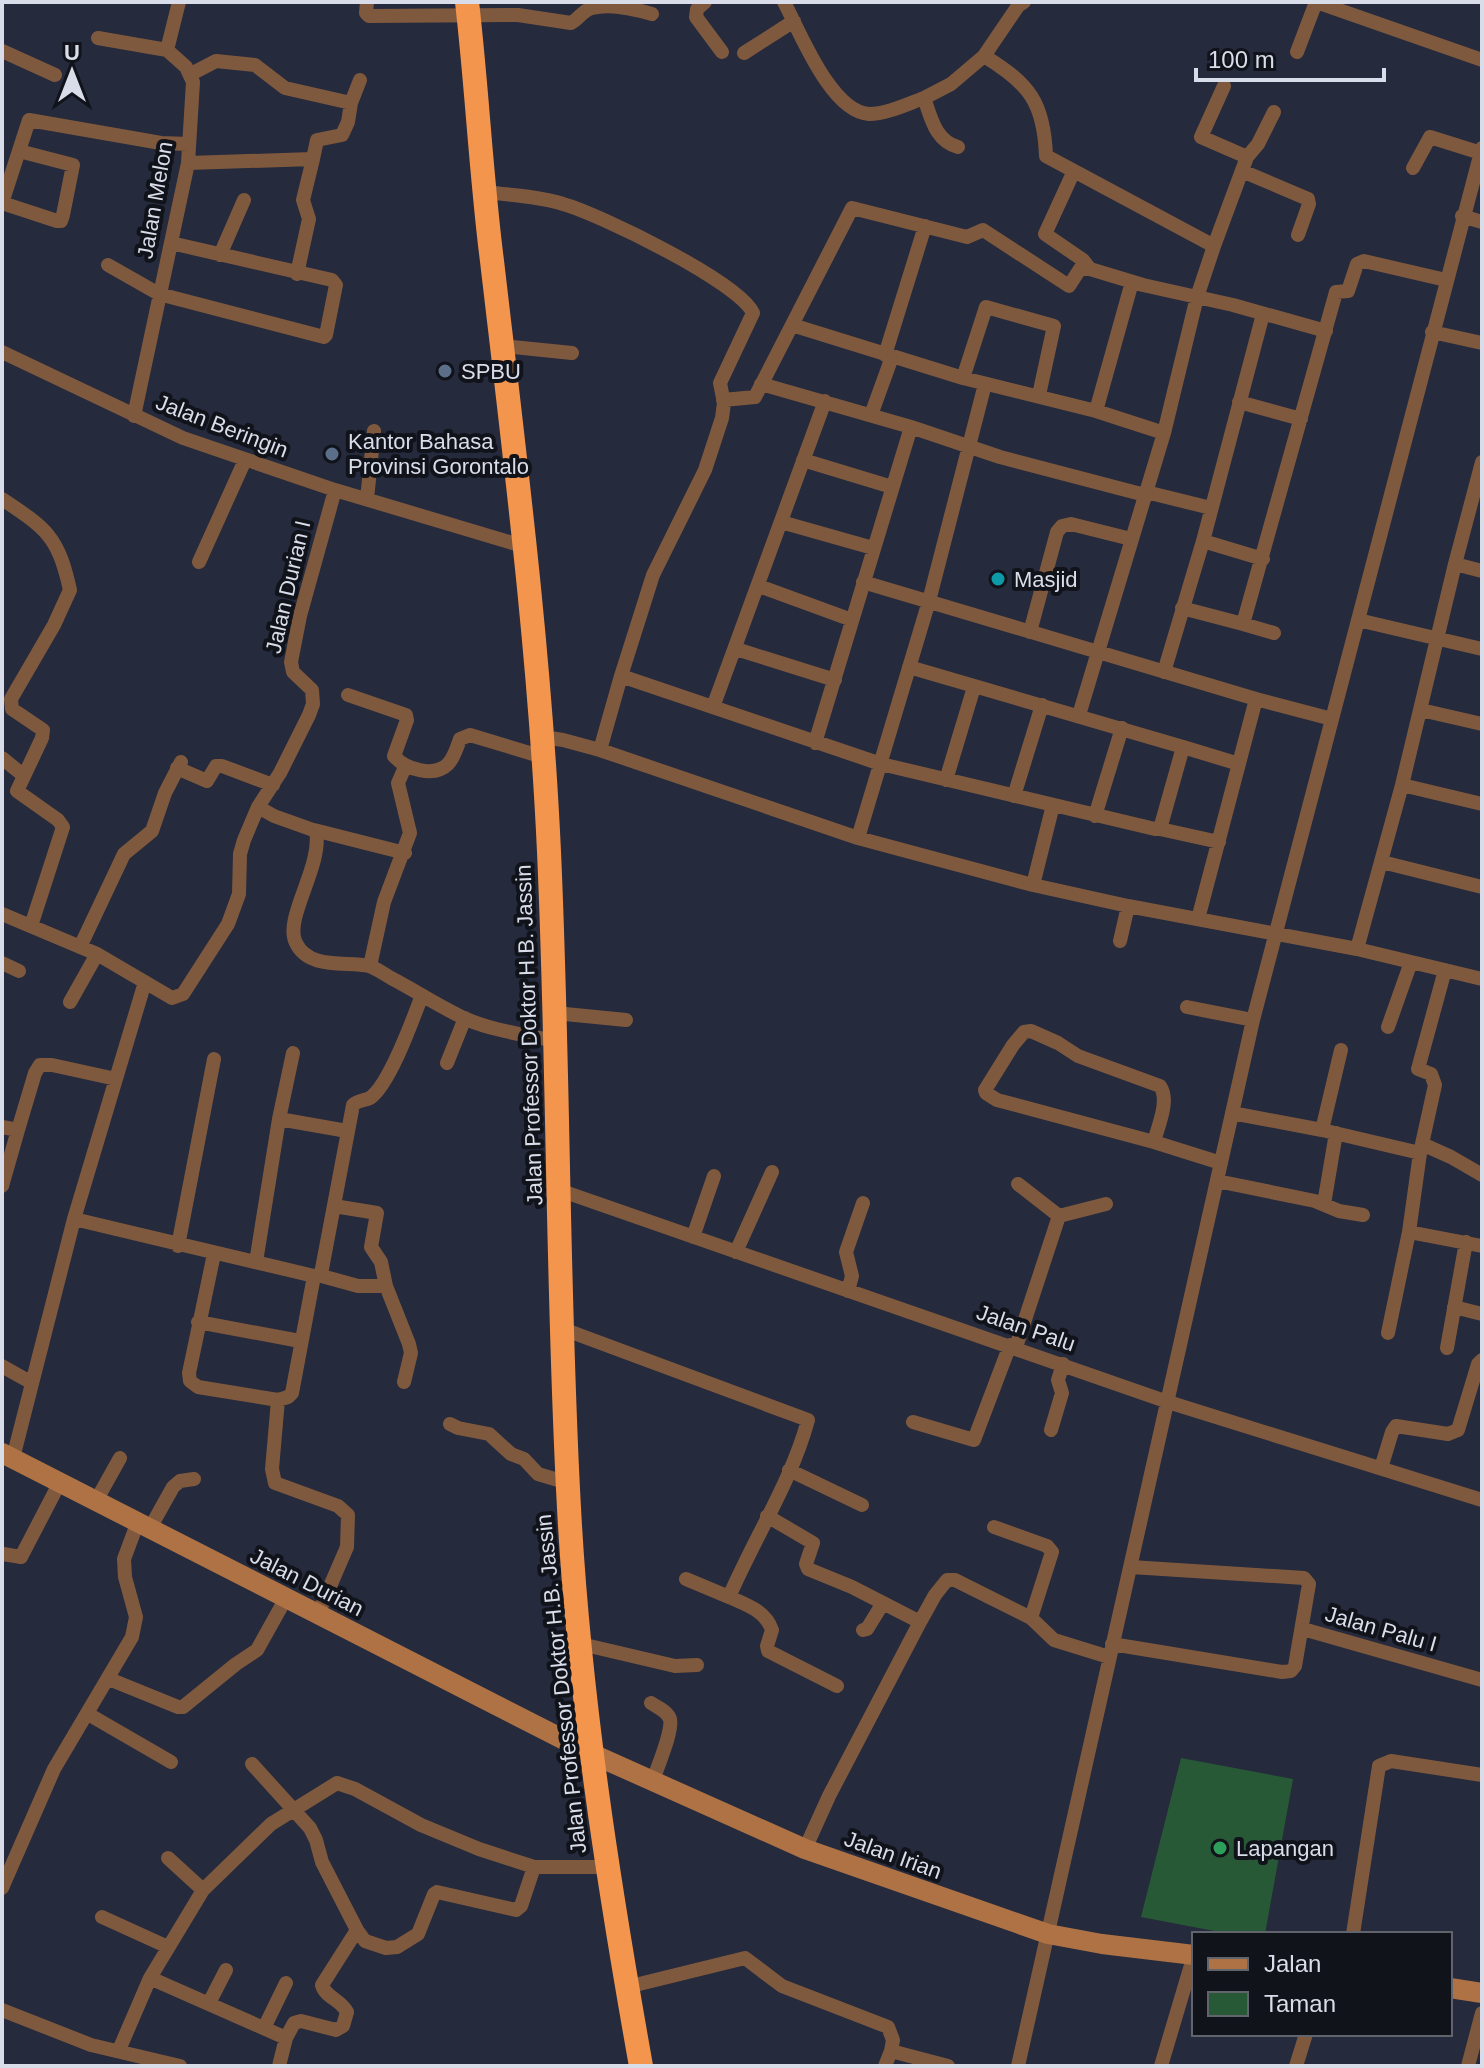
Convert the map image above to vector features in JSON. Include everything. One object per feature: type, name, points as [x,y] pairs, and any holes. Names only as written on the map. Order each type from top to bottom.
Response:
[{"type":"highway","name":"Jalan Professor Doktor H.B. Jassin","points":[[468,9],[484,192],[526,547],[543,747],[556,1041],[568,1483],[590,1753],[606,1867],[641,2066]]},
{"type":"street","points":[[167,50],[179,2]]},
{"type":"street","points":[[367,2],[366,13],[369,16],[468,9],[571,23],[595,7],[633,9],[652,14]]},
{"type":"street","points":[[784,2],[824,77],[845,104],[866,114],[924,98],[951,84],[984,56],[1018,6],[1024,2]]},
{"type":"street","points":[[1297,52],[1316,2],[1482,60]]},
{"type":"street","points":[[701,3],[696,17],[722,52]]},
{"type":"street","points":[[744,53],[794,21]]},
{"type":"street","points":[[98,38],[167,50],[191,74],[216,61],[255,65],[285,88],[351,103]]},
{"type":"street","points":[[2,51],[55,75]]},
{"type":"street","points":[[984,56],[1006,70],[1028,92],[1043,116],[1046,156],[1214,246]]},
{"type":"street","name":"Jalan Melon","points":[[134,416],[188,163],[191,74]]},
{"type":"street","points":[[297,274],[309,219],[303,200],[317,140],[342,135],[360,80]]},
{"type":"street","points":[[1224,86],[1201,137],[1308,199],[1298,235]]},
{"type":"street","points":[[924,98],[938,134],[949,145],[958,147]]},
{"type":"street","points":[[1079,715],[1164,433],[1197,297],[1245,164],[1274,112]]},
{"type":"street","points":[[19,151],[73,165],[61,221],[2,203],[29,120],[161,143],[188,144]]},
{"type":"street","points":[[1018,2066],[1253,1020],[1481,151],[1430,137],[1413,168]]},
{"type":"street","points":[[188,163],[313,159]]},
{"type":"street","points":[[1073,173],[1045,234],[1083,260],[1090,269]]},
{"type":"street","points":[[484,192],[562,203],[600,217],[690,264],[739,297],[753,313],[720,383],[722,418],[705,470],[653,575],[600,750]]},
{"type":"street","points":[[220,255],[244,200]]},
{"type":"street","points":[[723,400],[755,397],[852,208],[969,237],[983,230],[1069,286],[1080,269],[1090,269],[1326,331]]},
{"type":"street","points":[[1462,216],[1482,222]]},
{"type":"street","points":[[871,415],[925,226]]},
{"type":"street","points":[[108,265],[159,294],[324,337],[336,285],[332,280],[171,243]]},
{"type":"street","points":[[1243,624],[1336,292],[1348,291],[1360,261],[1446,280]]},
{"type":"street","points":[[1096,411],[1132,282]]},
{"type":"street","points":[[963,378],[986,307],[1054,326],[1039,395]]},
{"type":"street","points":[[1164,672],[1203,541],[1263,314]]},
{"type":"street","points":[[792,325],[963,378],[1039,395],[1164,433]]},
{"type":"street","points":[[1432,332],[1482,343]]},
{"type":"street","points":[[503,346],[572,353]]},
{"type":"street","name":"Jalan Beringin","points":[[2,352],[183,438],[335,490],[526,547]]},
{"type":"street","points":[[761,384],[969,446],[1146,494],[1211,508]]},
{"type":"street","points":[[858,838],[929,601],[985,384]]},
{"type":"street","points":[[713,707],[825,401]]},
{"type":"street","points":[[1239,402],[1301,419]]},
{"type":"street","points":[[815,743],[911,427]]},
{"type":"street","points":[[367,499],[374,431]]},
{"type":"street","points":[[199,562],[245,460]]},
{"type":"street","points":[[803,460],[892,487]]},
{"type":"street","points":[[1357,949],[1402,785],[1455,564],[1478,493],[1482,462]]},
{"type":"street","name":"Jalan Durian I","points":[[145,982],[172,998],[180,997],[219,941],[239,894],[240,854],[258,807],[273,785],[313,704],[312,690],[293,672],[291,662],[300,616],[335,490]]},
{"type":"street","points":[[2,499],[47,531],[55,543],[70,590],[54,625],[11,699],[12,709],[43,730],[42,738],[17,786],[19,794],[58,820],[63,827],[31,926]]},
{"type":"street","points":[[781,522],[873,548]]},
{"type":"street","points":[[1030,632],[1057,532],[1062,526],[1071,524],[1131,539]]},
{"type":"street","points":[[1203,541],[1263,559]]},
{"type":"street","points":[[1455,564],[1482,571]]},
{"type":"street","points":[[863,582],[1332,719]]},
{"type":"street","points":[[759,586],[852,620]]},
{"type":"street","points":[[1182,608],[1274,633]]},
{"type":"street","points":[[1358,620],[1482,649]]},
{"type":"street","points":[[736,649],[835,680]]},
{"type":"street","points":[[909,667],[1239,764]]},
{"type":"street","points":[[621,676],[881,764],[1095,816],[1219,842]]},
{"type":"street","points":[[946,780],[974,687]]},
{"type":"street","points":[[348,695],[406,715],[394,756],[405,767],[439,770],[450,763],[460,739],[470,735],[543,747],[563,740],[858,838],[1033,885],[1357,949],[1482,979]]},
{"type":"street","points":[[1198,919],[1256,699]]},
{"type":"street","points":[[1014,796],[1042,705]]},
{"type":"street","points":[[1421,710],[1482,724]]},
{"type":"street","points":[[1095,816],[1122,728]]},
{"type":"street","points":[[1160,829],[1183,747]]},
{"type":"street","points":[[2,758],[23,775]]},
{"type":"street","points":[[80,947],[124,854],[152,831],[179,765],[207,781],[216,766],[222,766],[273,785]]},
{"type":"street","points":[[370,966],[384,902],[410,833],[398,783],[405,767]]},
{"type":"street","points":[[1402,785],[1482,804]]},
{"type":"street","points":[[1033,885],[1053,805]]},
{"type":"street","points":[[258,807],[314,830],[405,853]]},
{"type":"street","points":[[314,830],[317,845],[306,890],[293,922],[295,942],[304,953],[326,962],[370,966],[465,1018],[556,1041]]},
{"type":"street","points":[[1382,862],[1482,887]]},
{"type":"street","points":[[1120,941],[1128,906]]},
{"type":"street","points":[[2,914],[97,954],[145,982],[74,1219],[32,1383],[7,1456]]},
{"type":"street","points":[[70,1002],[97,954]]},
{"type":"street","points":[[1388,1027],[1411,962]]},
{"type":"street","points":[[2,963],[19,971]]},
{"type":"street","points":[[1388,1333],[1435,1085],[1431,1074],[1418,1069],[1445,970]]},
{"type":"street","points":[[214,1254],[189,1373],[193,1385],[278,1400],[288,1397],[292,1393],[300,1341],[316,1276],[324,1268],[353,1105],[369,1098],[381,1084],[404,1041],[422,995]]},
{"type":"street","points":[[1187,1007],[1253,1020]]},
{"type":"street","points":[[555,1013],[626,1020]]},
{"type":"street","points":[[447,1063],[465,1018]]},
{"type":"street","points":[[1154,1142],[1165,1093],[1160,1086],[1078,1056],[1031,1031],[1020,1035],[985,1090],[997,1100],[1221,1163]]},
{"type":"street","points":[[1324,1204],[1329,1132],[1341,1050]]},
{"type":"street","points":[[256,1262],[293,1053]]},
{"type":"street","points":[[178,1246],[214,1059]]},
{"type":"street","points":[[2,1186],[40,1065],[116,1079]]},
{"type":"street","points":[[1232,1113],[1421,1148],[1451,1157],[1482,1175]]},
{"type":"street","points":[[279,1119],[347,1131]]},
{"type":"street","points":[[2,1127],[18,1130]]},
{"type":"street","points":[[736,1252],[772,1172]]},
{"type":"street","points":[[693,1237],[714,1176]]},
{"type":"street","points":[[1217,1181],[1363,1215]]},
{"type":"street","points":[[1018,1184],[1059,1216]]},
{"type":"street","name":"Jalan Palu","points":[[559,1190],[1168,1402],[1482,1500]]},
{"type":"street","points":[[848,1291],[852,1276],[846,1252],[863,1203]]},
{"type":"street","points":[[1059,1216],[1106,1204]]},
{"type":"street","points":[[334,1206],[377,1213],[371,1247],[381,1262],[386,1286],[411,1353],[404,1382]]},
{"type":"street","points":[[913,1422],[974,1440],[1013,1346],[1059,1216]]},
{"type":"street","points":[[74,1219],[358,1286],[386,1286]]},
{"type":"street","points":[[1409,1232],[1482,1246]]},
{"type":"street","points":[[1447,1348],[1466,1242]]},
{"type":"street","points":[[1454,1307],[1482,1314]]},
{"type":"street","points":[[198,1322],[300,1341]]},
{"type":"street","points":[[563,1329],[808,1420],[801,1446],[729,1597]]},
{"type":"street","points":[[1381,1468],[1396,1426],[1448,1434],[1458,1430],[1478,1364],[1482,1360]]},
{"type":"street","points":[[1051,1430],[1062,1393],[1058,1380],[1063,1364]]},
{"type":"street","points":[[2,1366],[32,1383]]},
{"type":"street","points":[[278,1400],[272,1469],[275,1483],[338,1506],[348,1515],[347,1547],[318,1614]]},
{"type":"street","points":[[450,1424],[489,1434],[511,1454],[524,1459],[538,1474],[568,1483]]},
{"type":"street","name":"Jalan Durian","points":[[7,1456],[590,1753]]},
{"type":"street","points":[[96,1501],[120,1458]]},
{"type":"street","points":[[789,1470],[862,1505]]},
{"type":"street","points":[[2,1888],[54,1769],[132,1637],[136,1617],[124,1559],[173,1487],[180,1481],[194,1479]]},
{"type":"street","points":[[3,1554],[21,1557],[60,1482]]},
{"type":"street","points":[[767,1516],[813,1543],[806,1564],[808,1569],[920,1622]]},
{"type":"street","points":[[994,1527],[1047,1546],[1052,1552],[1031,1618]]},
{"type":"street","name":"Jalan Palu I","points":[[1131,1567],[1304,1578],[1309,1584],[1303,1629],[1482,1680]]},
{"type":"street","points":[[686,1579],[760,1612],[772,1630],[768,1651],[837,1686]]},
{"type":"street","points":[[805,1849],[829,1796],[920,1622],[943,1583],[951,1579],[1031,1618],[1054,1640],[1111,1650],[1287,1673],[1295,1666],[1303,1629]]},
{"type":"street","points":[[109,1679],[183,1707],[257,1650],[286,1598]]},
{"type":"street","points":[[863,1630],[867,1629],[883,1603]]},
{"type":"street","points":[[581,1644],[675,1666],[697,1665]]},
{"type":"street","points":[[651,1703],[670,1719],[653,1781]]},
{"type":"street","points":[[88,1714],[171,1762]]},
{"type":"street","name":"Jalan Irian","points":[[590,1753],[805,1849],[1048,1934],[1192,1955]]},
{"type":"street","points":[[1353,1932],[1379,1766],[1391,1761],[1482,1775]]},
{"type":"street","points":[[252,1764],[304,1820],[357,1930],[365,1941],[374,1945],[397,1947],[418,1934],[437,1892],[516,1910],[521,1906],[534,1867]]},
{"type":"street","points":[[119,2050],[150,1978],[203,1890],[256,1836],[337,1783],[436,1831],[534,1867],[606,1867]]},
{"type":"street","points":[[168,1858],[203,1890]]},
{"type":"street","points":[[102,1917],[168,1947]]},
{"type":"street","points":[[279,2066],[286,2038],[294,2023],[301,2021],[336,2030],[343,2026],[347,2012],[339,2001],[324,1992],[322,1985],[357,1930]]},
{"type":"street","points":[[627,1987],[745,1958],[782,1986],[888,2027],[893,2040],[885,2066]]},
{"type":"street","points":[[1161,2066],[1192,1962]]},
{"type":"street","points":[[209,2003],[226,1970]]},
{"type":"street","points":[[150,1978],[286,2038]]},
{"type":"street","points":[[264,2028],[286,1983]]},
{"type":"street","points":[[1452,1988],[1482,1993]]},
{"type":"street","points":[[2,2010],[91,2045],[180,2066]]},
{"type":"street","points":[[1468,2066],[1482,2013]]},
{"type":"street","points":[[1296,2066],[1305,2036]]},
{"type":"street","points":[[891,2051],[948,2066]]},
{"type":"green space","name":"Lapangan","points":[[1181,1758],[1293,1779],[1265,1932],[1220,1932],[1141,1917]]},
{"type":"place","name":"SPBU","points":[[445,371]]},
{"type":"place","name":"Kantor Bahasa Provinsi Gorontalo","points":[[332,454]]},
{"type":"place","name":"Masjid","points":[[998,579]]},
{"type":"place","name":"Lapangan","points":[[1220,1848]]}]
